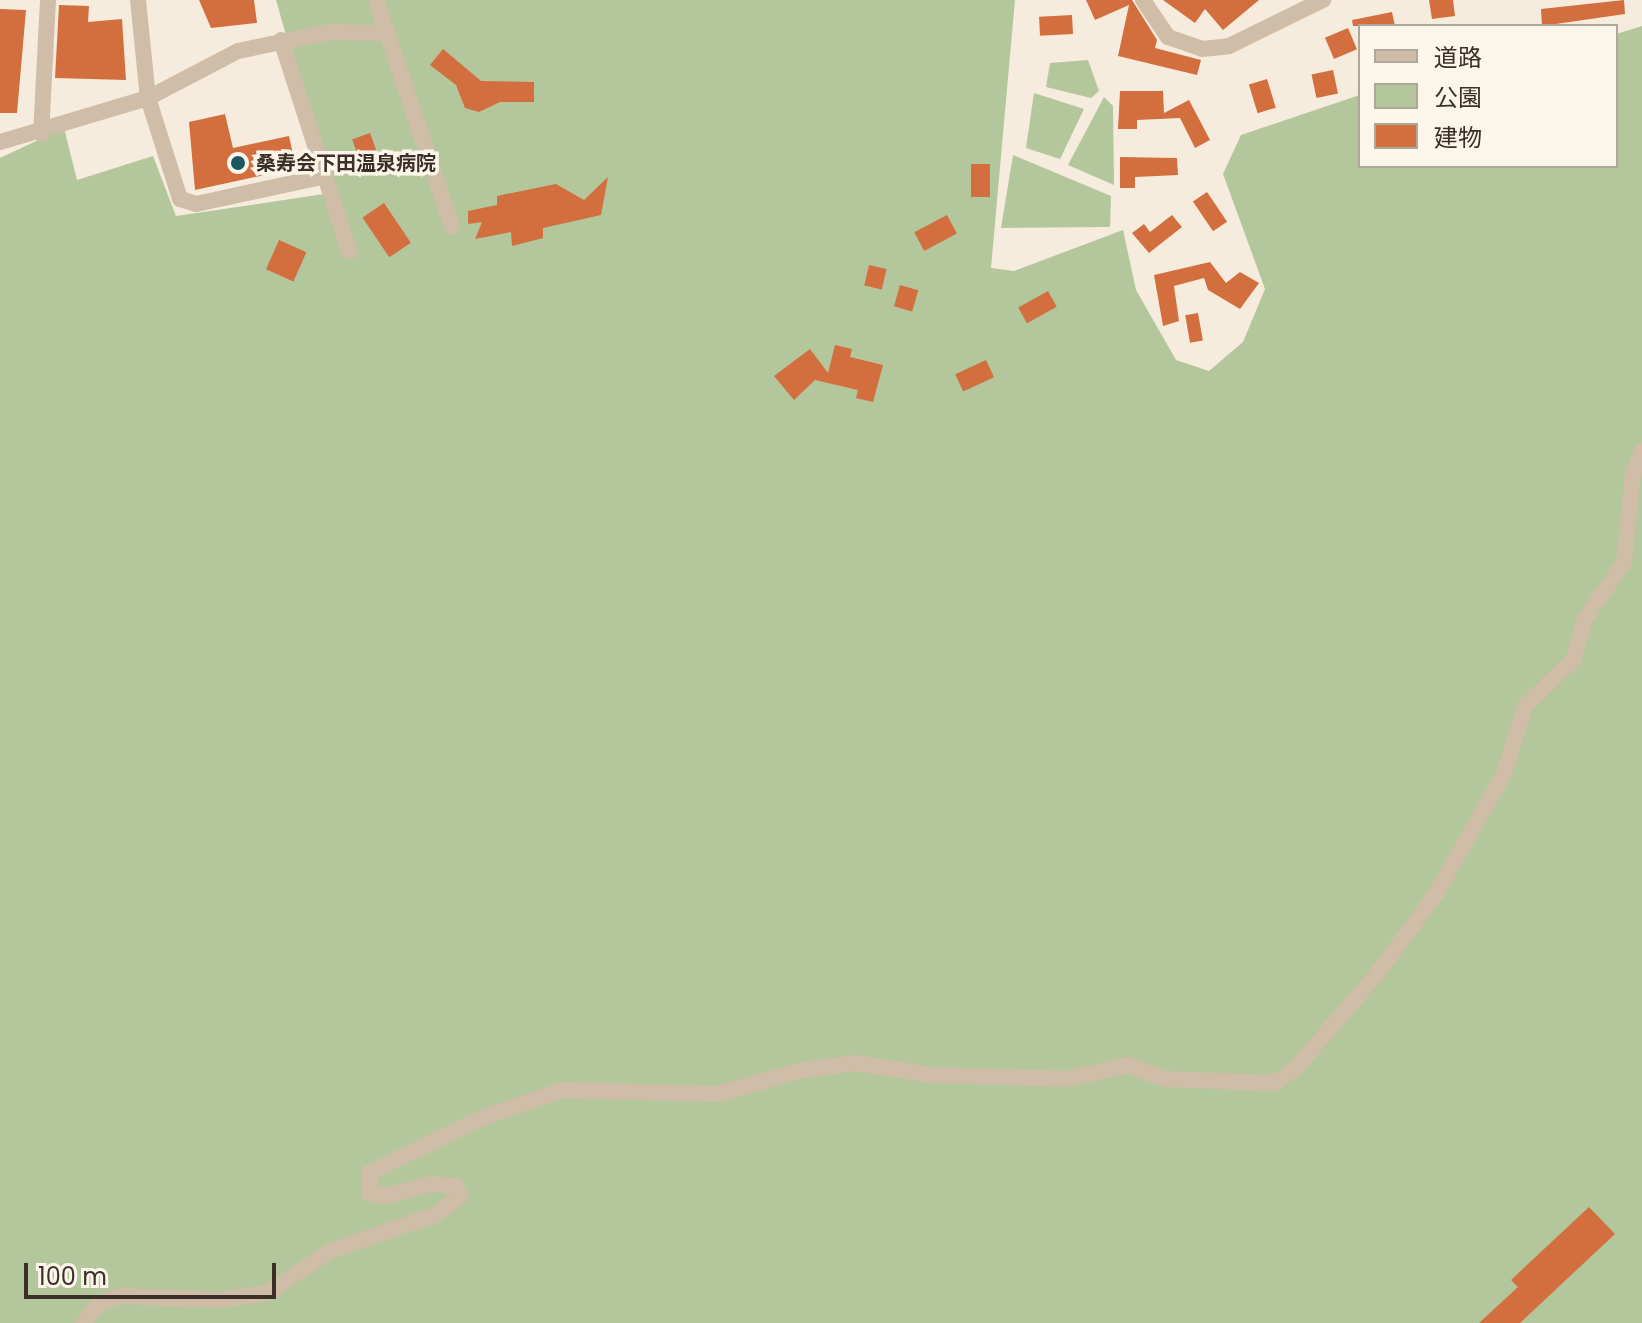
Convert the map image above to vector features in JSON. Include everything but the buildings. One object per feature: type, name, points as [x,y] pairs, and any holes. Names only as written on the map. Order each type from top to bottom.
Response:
[{"type":"street","points":[[41,134],[48,0]]},
{"type":"street","points":[[138,0],[148,98],[180,199],[196,204],[325,176]]},
{"type":"street","points":[[376,0],[452,227]]},
{"type":"street","points":[[1143,0],[1168,37],[1202,49],[1229,46],[1315,2]]},
{"type":"street","points":[[0,142],[41,134],[148,98],[238,51],[281,40],[388,33]]},
{"type":"street","points":[[281,40],[349,251]]},
{"type":"street","points":[[84,1323],[99,1303],[121,1296],[219,1300],[267,1293],[330,1251],[435,1215],[460,1196],[456,1186],[431,1184],[386,1196],[369,1193],[369,1173],[482,1118],[562,1090],[718,1094],[802,1070],[856,1063],[932,1075],[1066,1079],[1128,1065],[1165,1079],[1275,1083],[1296,1068],[1376,975],[1436,894],[1504,774],[1525,706],[1573,660],[1585,619],[1624,562],[1633,474],[1642,451]]},
{"type":"green space","points":[[276,0],[1015,0],[991,268],[1014,271],[1123,230],[1136,290],[1176,360],[1209,371],[1243,342],[1265,289],[1223,174],[1241,135],[1358,96],[1358,168],[1618,168],[1618,33],[1642,26],[1642,1323],[0,1323],[0,158],[64,128],[77,180],[153,156],[176,216],[331,193]]},
{"type":"green space","points":[[1088,60],[1099,91],[1091,98],[1046,87],[1050,63]]},
{"type":"green space","points":[[1034,93],[1084,109],[1060,159],[1026,148]]},
{"type":"green space","points":[[1104,97],[1113,106],[1114,185],[1068,165]]},
{"type":"green space","points":[[1013,155],[1111,196],[1110,227],[1001,228]]},
{"type":"place","name":"桑寿会下田温泉病院","points":[[238,163]]}]
